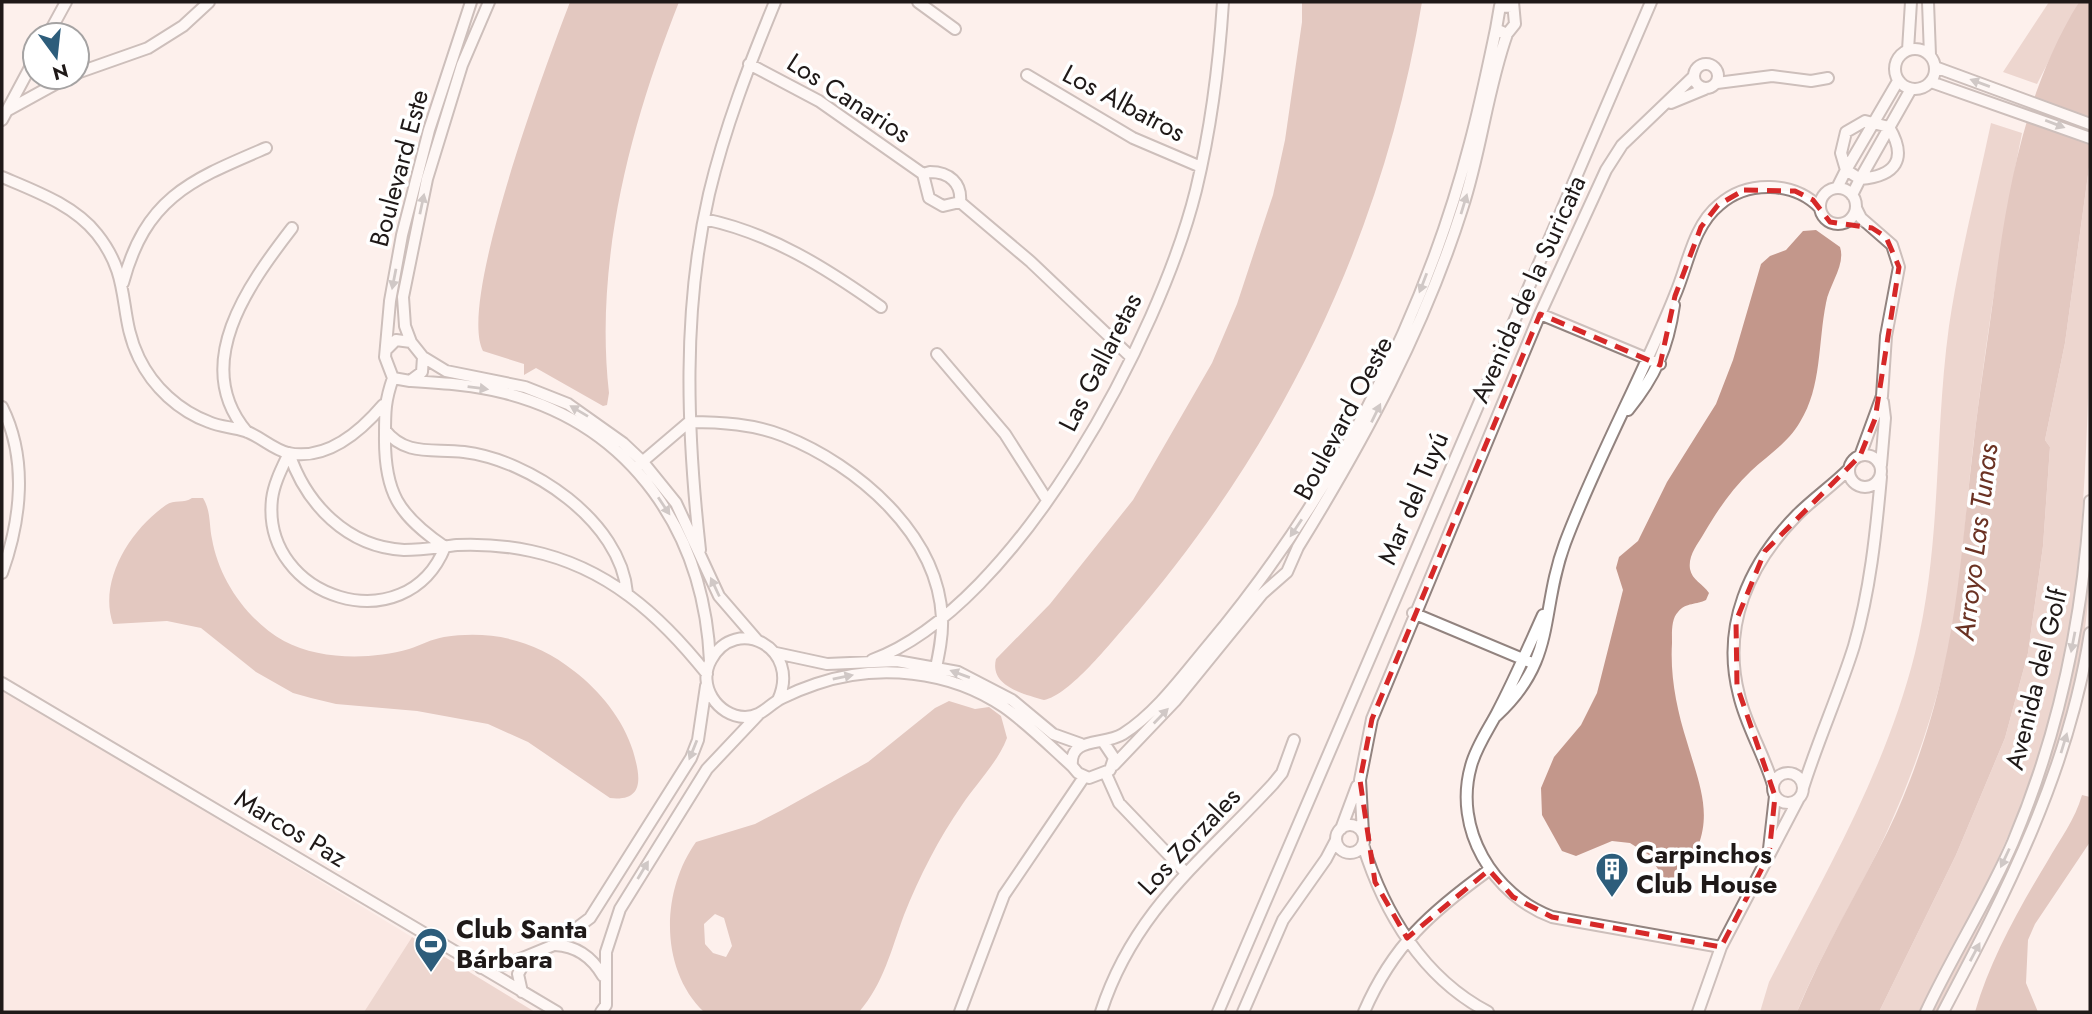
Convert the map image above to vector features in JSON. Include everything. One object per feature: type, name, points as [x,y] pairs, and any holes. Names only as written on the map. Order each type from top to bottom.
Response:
[{"type":"street","points":[[56,21],[66,2]]},
{"type":"street","points":[[91,68],[148,48],[183,26],[209,2]]},
{"type":"street","name":"Boulevard Este","points":[[386,350],[390,301],[402,235],[471,2]]},
{"type":"street","points":[[700,550],[689,422],[688,376],[705,219],[726,132],[749,64],[775,2]]},
{"type":"street","points":[[918,2],[955,29]]},
{"type":"street","name":"Las Gallaretas","points":[[872,660],[916,640],[942,619],[1004,554],[1080,453],[1131,357],[1166,281],[1201,167],[1209,128],[1223,2]]},
{"type":"street","name":"Mar del Tuyú","points":[[1218,1012],[1651,2]]},
{"type":"street","points":[[1898,81],[1911,89],[1922,88],[1931,82],[1935,67],[1930,55],[1927,2],[1911,2],[1908,50]]},
{"type":"street","name":"Boulevard Este","points":[[411,342],[405,326],[403,297],[434,132],[486,4]]},
{"type":"street","points":[[1501,4],[1513,4]]},
{"type":"street","name":"Boulevard Oeste","points":[[1485,104],[1501,4]]},
{"type":"street","name":"Boulevard Oeste","points":[[1110,770],[1262,594],[1291,567],[1326,491],[1393,365],[1446,240],[1507,34],[1515,24],[1513,4]]},
{"type":"street","points":[[464,24],[472,28],[479,26]]},
{"type":"street","points":[[1496,29],[1507,34]]},
{"type":"street","points":[[1820,208],[1846,170],[1898,81],[1896,62],[1908,50],[1918,49],[1930,55]]},
{"type":"street","name":"Los Canarios","points":[[749,64],[819,101],[923,174],[939,172],[952,178],[958,185],[960,202],[1031,262],[1131,357]]},
{"type":"street","name":"Avenida de la Suricata","points":[[1243,1012],[1283,920],[1326,859],[1341,829],[1360,780],[1371,719],[1413,612],[1540,314],[1610,163],[1639,128],[1694,76],[1699,66],[1713,66],[1746,78]]},
{"type":"street","points":[[1713,66],[1719,76],[1717,83]]},
{"type":"street","points":[[1935,67],[2090,138]]},
{"type":"street","name":"Los Albatros","points":[[1027,75],[1133,138],[1201,167]]},
{"type":"street","points":[[1694,76],[1696,83],[1705,89]]},
{"type":"street","name":"Avenida de la Suricata","points":[[1662,108],[1717,83],[1773,76],[1811,81],[1828,78]]},
{"type":"street","points":[[1931,82],[2090,124]]},
{"type":"street","points":[[5,115],[21,85]]},
{"type":"street","points":[[1698,1012],[1721,947],[1801,793],[1854,645],[1871,565],[1878,507],[1885,418],[1882,396],[1886,336],[1899,267],[1892,245],[1872,228],[1856,208],[1852,195],[1911,89]]},
{"type":"street","points":[[5,115],[45,91]]},
{"type":"street","points":[[1875,122],[1889,127],[1899,149],[1897,161],[1882,176],[1860,179],[1846,170],[1841,153],[1846,132],[1854,125],[1875,122]]},
{"type":"street","points":[[123,283],[141,235],[170,198],[196,178],[266,148]]},
{"type":"street","name":"Los Canarios","points":[[923,174],[925,191],[935,202],[951,206],[960,202]]},
{"type":"street","points":[[2,177],[44,195],[89,223],[108,249],[123,283],[133,344],[156,384],[194,415],[210,423],[247,432],[289,453],[322,451],[342,443],[367,424],[383,405],[393,377],[386,364],[386,350],[396,340],[411,342],[423,357],[446,371],[525,387],[568,404],[605,429],[676,503],[719,596],[757,640],[776,653],[827,664],[872,660],[935,672],[1003,706],[1084,777]]},
{"type":"street","points":[[1496,716],[1514,699],[1536,664],[1565,542],[1622,419],[1698,235],[1718,205],[1744,190],[1780,187],[1806,196],[1820,208],[1830,222],[1847,221],[1872,228]]},
{"type":"street","points":[[1806,196],[1832,190],[1852,195]]},
{"type":"street","points":[[1847,221],[1856,208]]},
{"type":"street","points":[[705,219],[758,233],[832,273],[881,307]]},
{"type":"street","points":[[247,432],[237,420],[225,392],[221,368],[224,345],[250,289],[292,228]]},
{"type":"street","points":[[402,235],[415,238]]},
{"type":"street","points":[[1622,419],[1649,385],[1660,364],[1670,333],[1675,296]]},
{"type":"street","points":[[1540,314],[1660,364]]},
{"type":"street","points":[[937,354],[1005,434],[1047,500]]},
{"type":"street","points":[[410,381],[422,372],[423,357]]},
{"type":"street","points":[[393,377],[483,388],[528,400],[576,423],[639,465],[690,555],[706,612],[710,662],[698,740],[691,758],[596,909],[577,930],[554,945],[508,964],[481,968]]},
{"type":"street","points":[[1801,793],[1786,803],[1774,790],[1737,686],[1733,640],[1736,621],[1751,576],[1765,551],[1799,513],[1831,486],[1860,456],[1882,396]]},
{"type":"street","points":[[383,405],[387,479],[395,499],[415,525],[445,547]]},
{"type":"street","points":[[2,407],[15,447],[19,487],[16,524],[2,573]]},
{"type":"street","points":[[639,465],[689,422],[727,423],[782,435],[860,478],[901,522],[929,568],[942,619],[935,672]]},
{"type":"street","points":[[385,430],[393,440],[415,450],[465,452],[526,471],[568,497],[602,536],[624,576],[627,593]]},
{"type":"street","points":[[289,453],[308,497],[328,517],[352,534],[376,545],[402,550],[482,546],[531,551],[580,566],[627,593],[666,626],[707,679],[716,704],[725,711],[747,717],[758,715]]},
{"type":"street","points":[[289,453],[272,499],[274,529],[288,560],[318,588],[331,595],[361,601],[396,596],[411,589],[433,571],[445,547]]},
{"type":"street","points":[[1860,456],[1870,456],[1881,471]]},
{"type":"street","points":[[1849,469],[1878,507]]},
{"type":"street","points":[[1831,486],[1862,486],[1881,471]]},
{"type":"street","name":"Boulevard Oeste","points":[[1104,743],[1137,724],[1191,675],[1326,491]]},
{"type":"street","name":"Avenida del Golf","points":[[1926,1012],[2012,842],[2051,737],[2075,636],[2090,501]]},
{"type":"street","points":[[1279,554],[1287,553],[1294,558]]},
{"type":"street","points":[[1270,565],[1274,576],[1281,577]]},
{"type":"street","points":[[1551,597],[1524,659],[1471,765],[1467,793],[1471,827],[1489,870],[1514,897],[1534,910],[1552,916],[1721,947]]},
{"type":"street","points":[[1413,612],[1536,664]]},
{"type":"street","name":"Avenida del Golf","points":[[1943,1012],[2031,837],[2065,741],[2090,633]]},
{"type":"street","points":[[710,662],[724,645],[734,640],[757,640]]},
{"type":"street","points":[[776,653],[785,676],[778,700]]},
{"type":"street","points":[[604,1010],[606,953],[620,909],[707,769],[758,715],[778,700],[815,684],[851,675],[958,672],[993,689],[1053,734],[1082,744],[1104,743],[1113,753],[1110,770],[1119,803],[1185,872]]},
{"type":"street","name":"Marcos Paz","points":[[2,682],[557,1012]]},
{"type":"street","name":"Los Zorzales","points":[[1101,1012],[1129,948],[1185,872],[1282,773],[1294,740]]},
{"type":"street","points":[[1072,766],[1073,753],[1082,744]]},
{"type":"street","points":[[1763,755],[1792,773],[1801,793]]},
{"type":"street","points":[[1769,855],[1774,790],[1781,774],[1809,768]]},
{"type":"street","points":[[960,1012],[1004,895],[1084,777],[1110,770]]},
{"type":"street","name":"Avenida de la Suricata","points":[[1360,780],[1363,845],[1382,899],[1406,938],[1440,976],[1487,1012]]},
{"type":"street","points":[[1341,829],[1353,825],[1363,833]]},
{"type":"street","points":[[1336,840],[1342,851],[1354,853],[1368,862]]},
{"type":"street","points":[[1354,853],[1363,845]]},
{"type":"street","name":"Avenida de la Suricata","points":[[1326,859],[1342,851]]},
{"type":"street","points":[[1364,1012],[1386,966],[1406,938],[1447,900],[1489,870]]},
{"type":"street","points":[[554,945],[569,946],[587,956],[604,979]]},
{"type":"street","points":[[522,992],[518,974],[528,956]]},
{"type":"highlighted area","points":[[1744,190],[1795,191],[1813,200],[1830,222],[1872,228],[1886,237],[1899,267],[1875,419],[1860,456],[1765,551],[1736,621],[1737,686],[1775,796],[1769,855],[1721,947],[1552,917],[1513,897],[1489,870],[1407,938],[1375,882],[1360,780],[1372,719],[1540,314],[1660,365],[1675,296],[1701,227],[1718,205]]},
{"type":"shaded area","points":[[2049,2],[2079,2],[2037,84],[2003,72]]},
{"type":"shaded area","points":[[1991,123],[2022,133],[1989,329],[1954,616],[1938,692],[1905,790],[1889,827],[1818,965],[1797,1012],[1760,1012],[1769,982],[1871,781],[1903,696],[1915,653],[1930,572],[1949,326]]},
{"type":"shaded area","points":[[2090,160],[2085,475],[2074,600],[2065,662],[2041,749],[2010,832],[1931,994],[1920,1012],[1879,1012],[1956,855],[2005,738],[2028,653],[2043,546],[2050,447],[2045,440],[2065,343]]},
{"type":"shaded area","points":[[2090,558],[2084,635],[2057,751],[2029,825],[1996,899],[1937,1012],[1932,1012],[1990,901],[2064,704],[2081,628]]},
{"type":"shaded area","points":[[2,688],[412,937],[364,1012],[2,1012]]},
{"type":"shaded area","name":"Club Santa Bárbara","points":[[412,937],[535,1012],[364,1012]]},
{"type":"water","points":[[570,2],[679,2],[646,96],[620,193],[607,293],[609,393],[607,405],[603,406],[536,368],[524,375],[524,364],[483,351],[478,324],[482,284],[508,181]]},
{"type":"water","points":[[1302,2],[1422,2],[1405,88],[1382,171],[1353,253],[1319,332],[1279,409],[1234,483],[1184,554],[1129,622],[1066,689],[1044,700],[1019,692],[1003,683],[998,676],[995,669],[996,659],[1050,604],[1133,500],[1212,363],[1237,304],[1273,195],[1285,140],[1302,22]]},
{"type":"water","name":"Arroyo Las Tunas","points":[[2079,2],[2090,2],[2090,160],[2065,343],[2045,440],[2050,447],[2043,546],[2028,653],[2005,738],[1956,855],[1879,1012],[1797,1012],[1897,813],[1933,710],[1954,615],[1981,387],[2013,175],[2045,69]]},
{"type":"water","points":[[1816,230],[1840,247],[1841,261],[1826,303],[1816,379],[1807,408],[1790,436],[1744,478],[1714,518],[1690,560],[1693,576],[1709,593],[1706,600],[1681,609],[1673,622],[1672,668],[1675,693],[1704,811],[1699,842],[1680,878],[1670,880],[1663,877],[1649,855],[1630,843],[1612,841],[1576,856],[1562,851],[1542,815],[1541,788],[1554,757],[1581,725],[1597,693],[1623,590],[1616,568],[1619,557],[1638,541],[1667,482],[1716,404],[1733,360],[1761,264],[1770,256],[1786,250],[1803,231]]},
{"type":"water","points":[[203,498],[206,503],[216,554],[228,584],[247,611],[271,633],[313,652],[345,656],[394,653],[440,638],[462,635],[496,637],[529,645],[574,671],[610,706],[633,751],[638,777],[635,791],[630,796],[610,798],[528,742],[488,724],[417,711],[336,704],[293,693],[256,672],[201,628],[167,621],[113,624],[109,608],[110,591],[120,558],[129,542],[140,528],[166,505]]},
{"type":"water","points":[[949,701],[975,709],[989,707],[1001,716],[1007,738],[998,756],[954,818],[930,858],[904,915],[881,978],[868,1001],[859,1012],[704,1012],[689,994],[679,974],[672,952],[670,929],[676,883],[696,842],[755,824],[868,762],[935,708]],"holes":[[[715,914],[724,918],[732,946],[726,957],[713,953],[705,944],[704,924]]]},
{"type":"water","points":[[2082,795],[2090,797],[2090,842],[2035,924],[2028,940],[2026,983],[2038,1012],[1975,1012],[2006,935],[2071,821]]},
{"type":"place","name":"Carpinchos Club House","points":[[1612,899]]},
{"type":"place","name":"Club Santa Bárbara","points":[[431,974]]}]
